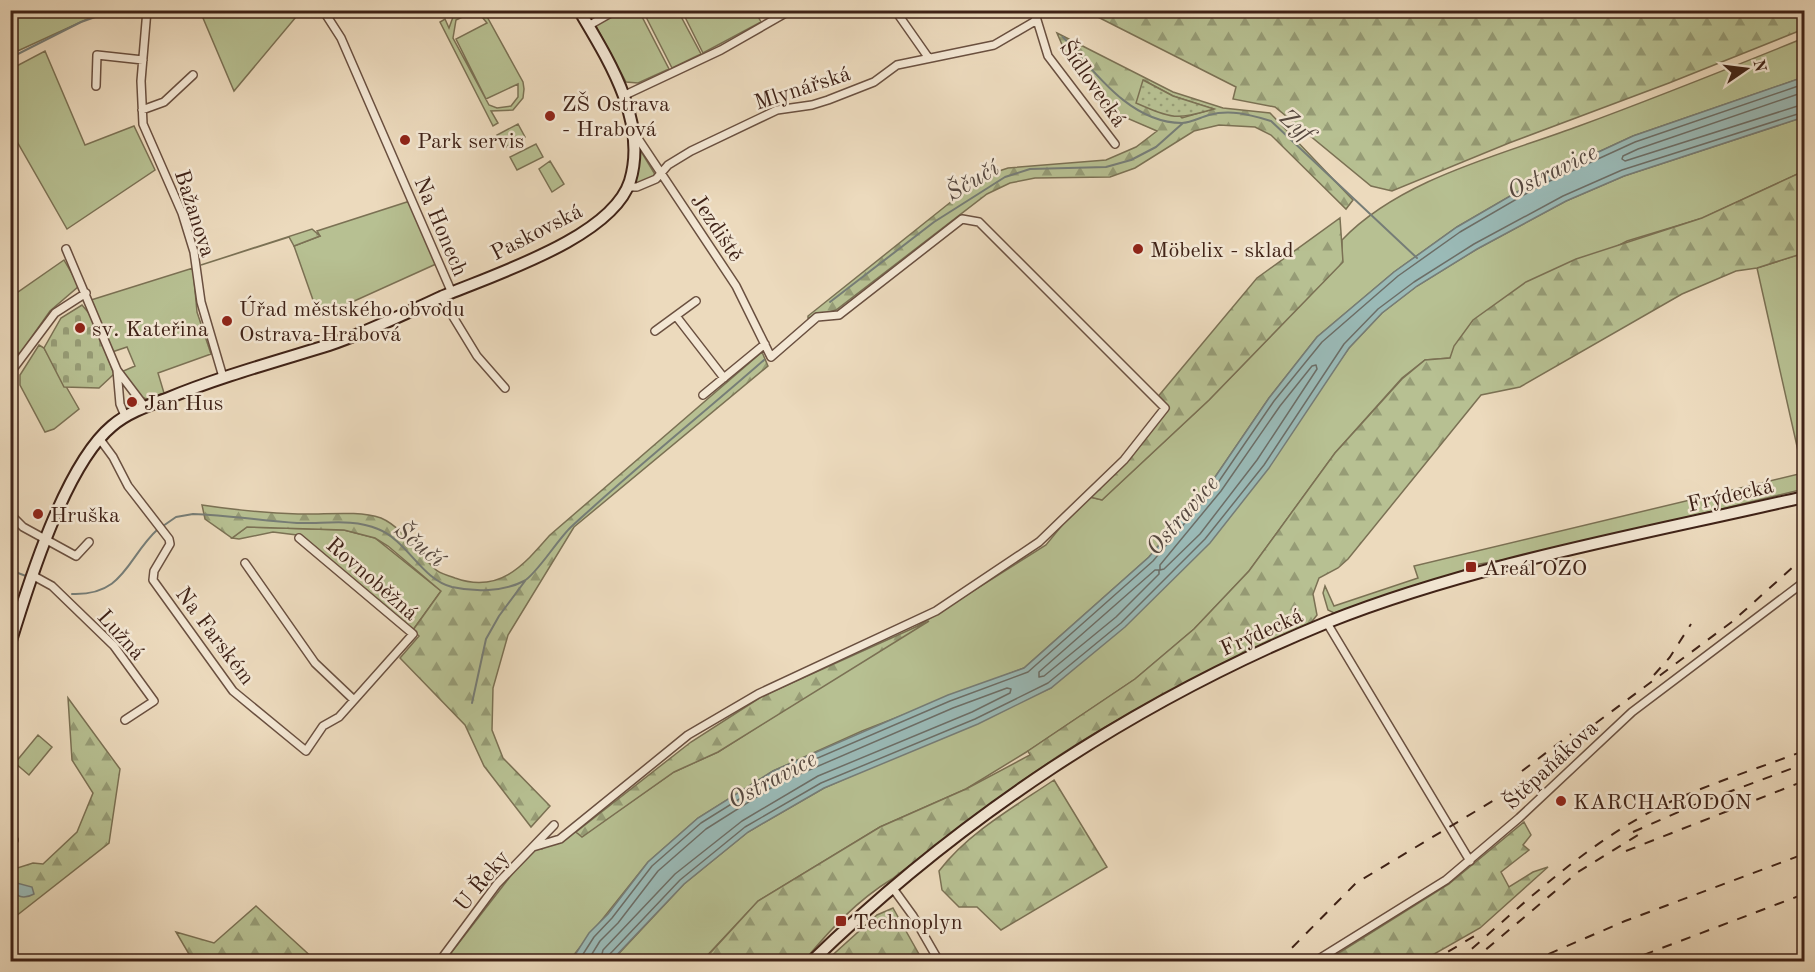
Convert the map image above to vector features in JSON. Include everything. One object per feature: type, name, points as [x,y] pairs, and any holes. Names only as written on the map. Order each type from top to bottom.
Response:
[{"type":"main road","name":"Paskovská","points":[[10,644],[15,609],[80,465],[99,438],[125,416],[223,377],[360,334],[571,239],[606,214],[627,187],[632,166],[632,138],[623,96],[607,59],[579,10]]},
{"type":"main road","name":"Frýdecká","points":[[811,962],[892,887],[983,814],[1054,765],[1175,692],[1327,623],[1489,570],[1804,497]]},
{"type":"street","name":"Bažanova","points":[[147,10],[143,60],[143,124],[182,213],[191,242],[201,302],[223,377]]},
{"type":"street","name":"Na Honech","points":[[323,10],[341,38],[446,295]]},
{"type":"street","points":[[588,26],[616,10]]},
{"type":"street","points":[[623,96],[721,50],[791,10]]},
{"type":"street","points":[[895,10],[927,57]]},
{"type":"street","name":"Šídlovecká","points":[[1031,10],[1037,20],[1048,56],[1115,144]]},
{"type":"street","name":"Mlynářská","points":[[627,187],[656,179],[668,165],[691,151],[777,110],[812,105],[828,100],[874,82],[897,64],[927,57],[980,50],[1016,34],[1037,20]]},
{"type":"street","points":[[96,86],[97,55],[143,60]]},
{"type":"street","points":[[142,110],[164,102],[193,75]]},
{"type":"street","name":"Jezdiště","points":[[533,847],[560,840],[688,735],[758,694],[936,611],[1039,542],[1124,460],[1165,408],[979,222],[963,219],[839,315],[817,316],[771,357],[736,286],[639,140],[632,138]]},
{"type":"street","points":[[66,249],[117,370],[145,407]]},
{"type":"street","points":[[10,373],[55,313],[86,293]]},
{"type":"street","points":[[446,295],[477,356],[505,388]]},
{"type":"street","points":[[655,331],[696,301]]},
{"type":"street","points":[[676,316],[724,378]]},
{"type":"street","points":[[703,396],[765,344]]},
{"type":"street","points":[[117,370],[120,404],[125,416]]},
{"type":"street","name":"Na Farském","points":[[99,438],[113,457],[128,486],[161,526],[170,544],[154,571],[153,580],[233,691],[306,751],[324,726],[339,717],[354,700]]},
{"type":"street","points":[[10,514],[23,527],[47,538],[76,556],[90,542]]},
{"type":"street","name":"Rovnoběžná","points":[[299,538],[413,634],[354,700]]},
{"type":"street","points":[[245,563],[315,663],[354,700]]},
{"type":"street","name":"Lužná","points":[[32,575],[52,586],[114,646],[154,701],[125,720]]},
{"type":"street","name":"Štěpaňákova","points":[[1314,962],[1446,880],[1470,861],[1632,712],[1804,582]]},
{"type":"street","points":[[1327,623],[1470,861]]},
{"type":"street","name":"U Řeky","points":[[439,962],[497,884],[554,825]]},
{"type":"street","points":[[892,887],[913,916],[937,959],[928,962]]},
{"type":"green space","points":[[11,10],[105,10],[105,11],[11,54]]},
{"type":"green space","points":[[1804,10],[1804,29],[1509,143],[1392,191],[1371,186],[1275,107],[1233,99],[1236,87],[1086,11]]},
{"type":"green space","points":[[200,11],[301,11],[234,91]]},
{"type":"green space","points":[[462,11],[485,13],[523,82],[523,98],[513,110],[491,111],[498,123],[493,126],[440,22],[445,19],[449,28],[453,17]],"holes":[[[471,13],[482,17],[487,23],[456,39],[486,99],[518,84],[518,97],[511,106],[497,108],[489,105],[453,38],[456,20]]]},
{"type":"green space","points":[[588,11],[639,11],[669,69],[638,83],[626,82]]},
{"type":"green space","points":[[643,11],[678,11],[701,54],[672,68]]},
{"type":"green space","points":[[682,11],[755,11],[761,22],[703,53]]},
{"type":"green space","points":[[1057,33],[1173,92],[1223,108],[1270,113],[1353,200],[1346,209],[1271,135],[1255,127],[1219,125],[1194,131],[1135,168],[1110,177],[1035,178],[1010,183],[987,194],[836,310],[808,318],[967,189],[996,172],[1008,168],[1106,160],[1136,147],[1157,131],[1115,113],[1067,56]],"holes":[[[1143,80],[1173,96],[1213,109],[1182,118]]]},
{"type":"green space","points":[[1804,38],[1804,77],[1633,136],[1538,180],[1457,227],[1394,272],[1317,337],[1269,398],[1211,483],[1149,557],[1024,668],[862,731],[773,771],[698,818],[648,862],[569,961],[444,962],[533,847],[542,849],[565,830],[582,836],[674,772],[718,752],[1046,545],[1086,496],[1102,500],[1209,400],[1342,262],[1342,240],[1366,219],[1422,185],[1453,171],[1692,83]]},
{"type":"green space","points":[[45,51],[85,145],[134,126],[155,170],[67,229],[11,131],[11,69]]},
{"type":"green space","points":[[1143,80],[1173,96],[1214,109],[1191,115],[1174,116],[1148,108],[1136,103]]},
{"type":"green space","points":[[1804,117],[1804,171],[1703,218],[1627,241],[1473,321],[1450,358],[1425,360],[1402,378],[1335,453],[1249,571],[1194,629],[1135,679],[1028,751],[966,789],[880,827],[758,901],[702,961],[611,962],[684,884],[748,832],[824,788],[1051,688],[1310,402],[1349,348],[1382,313],[1417,286],[1477,249],[1566,201],[1624,176]]},
{"type":"green space","points":[[518,124],[525,137],[504,148],[497,135]]},
{"type":"green space","points":[[536,144],[543,157],[517,170],[510,157]]},
{"type":"green space","points":[[639,148],[656,176],[639,183],[635,182]]},
{"type":"green space","points":[[550,161],[564,184],[552,192],[539,169]]},
{"type":"green space","points":[[1804,171],[1804,253],[1757,268],[1736,271],[1682,294],[1520,387],[1481,395],[1348,559],[1338,568],[1319,578],[1313,594],[1317,615],[1307,628],[1206,674],[1140,708],[1025,778],[855,906],[804,961],[702,962],[758,901],[880,827],[966,789],[1030,755],[1028,751],[1135,679],[1194,629],[1249,571],[1335,453],[1402,379],[1425,360],[1450,358],[1454,346],[1473,320],[1526,282],[1576,259],[1702,218]]},
{"type":"green space","points":[[410,201],[436,264],[319,317],[294,246],[320,236],[317,231]]},
{"type":"green space","points":[[1340,218],[1343,262],[1209,400],[1102,500],[1086,496],[1124,460],[1165,408],[1156,399],[1257,278]]},
{"type":"green space","points":[[312,229],[320,236],[294,246],[289,237],[201,265]]},
{"type":"green space","points":[[1804,253],[1804,489],[1532,555],[1474,565],[1446,578],[1334,613],[1328,610],[1323,593],[1325,586],[1334,606],[1418,578],[1414,566],[1803,473],[1757,268]]},
{"type":"green space","points":[[64,260],[79,286],[50,311],[19,355],[11,337],[11,297]]},
{"type":"green space","points":[[193,268],[197,312],[211,354],[158,373],[164,393],[146,399],[140,396],[121,372],[135,366],[127,347],[112,352],[91,300]]},
{"type":"green space","points":[[82,305],[93,318],[114,374],[99,388],[64,387],[44,348],[61,318]]},
{"type":"green space","points":[[39,345],[44,348],[79,409],[54,429],[45,432],[20,385],[20,375]]},
{"type":"green space","points":[[762,352],[768,366],[574,527],[508,635],[493,688],[492,730],[503,758],[550,806],[531,827],[484,766],[465,725],[400,658],[419,636],[413,630],[441,591],[388,546],[375,538],[344,530],[247,527],[232,538],[205,519],[202,505],[274,513],[351,513],[372,516],[389,522],[441,573],[471,582],[497,580],[520,566],[550,535]]},
{"type":"green space","points":[[247,527],[344,530],[375,538],[441,591],[413,630],[297,535],[273,532],[239,539],[232,538]]},
{"type":"green space","points":[[929,621],[718,752],[674,772],[582,837],[576,832],[691,742],[761,697]]},
{"type":"green space","points":[[68,698],[120,769],[109,843],[11,920],[11,870],[33,863],[43,864],[77,832],[93,793],[72,760]]},
{"type":"green space","points":[[38,735],[52,747],[29,775],[15,763]]},
{"type":"green space","points":[[1054,780],[1107,867],[1001,930],[977,907],[959,907],[942,890],[939,871],[978,833]]},
{"type":"green space","points":[[1524,822],[1531,835],[1523,845],[1529,850],[1501,872],[1509,887],[1533,872],[1548,867],[1480,928],[1422,961],[1326,961],[1449,884]]},
{"type":"green space","points":[[256,906],[316,961],[193,961],[176,932],[214,943]]},
{"type":"green space","points":[[893,908],[920,956],[917,961],[826,961],[877,915]]},
{"type":"water","name":"Ostravice","points":[[1804,77],[1804,117],[1624,176],[1566,201],[1477,249],[1417,286],[1382,313],[1349,348],[1269,468],[1210,543],[1125,627],[1051,688],[978,724],[824,788],[748,832],[684,884],[611,961],[571,961],[589,933],[608,914],[648,862],[698,818],[773,771],[948,695],[1024,668],[1149,557],[1211,483],[1269,398],[1317,337],[1394,272],[1457,227],[1538,180],[1633,136]]},
{"type":"water","points":[[13,882],[32,887],[34,894],[26,897],[17,895],[10,885]]},
{"type":"waterway","points":[[10,58],[81,22],[115,10]]},
{"type":"waterway","name":"Zyf","points":[[1063,37],[1115,93],[1130,105],[1163,121],[1182,123],[1217,113],[1248,115],[1271,121],[1417,258]]},
{"type":"waterway","name":"Ščučí","points":[[830,302],[934,222],[1005,177],[1030,169],[1106,167],[1131,160],[1156,147],[1183,123]]},
{"type":"waterway","name":"Ščučí","points":[[163,526],[176,517],[193,514],[297,523],[359,524],[378,529],[389,535],[441,583],[470,590],[488,590],[516,585],[529,577],[571,527],[764,360]]},
{"type":"waterway","name":"Ščučí","points":[[72,594],[90,593],[114,582],[158,529]]},
{"type":"waterway","name":"Ščučí","points":[[10,570],[26,576]]},
{"type":"waterway","points":[[472,703],[486,639],[499,616],[525,581]]},
{"type":"railway","points":[[1278,962],[1356,883],[1536,775],[1580,735],[1733,621],[1803,558]]},
{"type":"railway","points":[[1654,675],[1670,657],[1691,624]]},
{"type":"railway","points":[[1522,771],[1571,734]]},
{"type":"railway","points":[[1457,962],[1559,874],[1613,834],[1642,816],[1688,794],[1804,751]]},
{"type":"railway","points":[[1633,832],[1699,803],[1804,764]]},
{"type":"railway","points":[[1626,851],[1804,781]]},
{"type":"railway","points":[[1471,962],[1578,872],[1643,832]]},
{"type":"railway","points":[[1530,962],[1625,921],[1804,854]]},
{"type":"railway","points":[[1625,962],[1804,894]]},
{"type":"railway","points":[[1431,962],[1481,932]]},
{"type":"railway","points":[[1767,962],[1804,955]]},
{"type":"place","name":"ZŠ Ostrava - Hrabová","points":[[550,116]]},
{"type":"place","name":"Park servis","points":[[405,140]]},
{"type":"place","name":"Möbelix - sklad","points":[[1138,249]]},
{"type":"place","name":"Úřad městského obvodu Ostrava-Hrabová","points":[[227,321]]},
{"type":"place","name":"sv. Kateřina","points":[[80,328]]},
{"type":"place","name":"Jan Hus","points":[[132,402]]},
{"type":"place","name":"Hruška","points":[[38,514]]},
{"type":"place","name":"Areál OZO","points":[[1471,567]]},
{"type":"place","name":"KARCHARODON","points":[[1561,801]]},
{"type":"place","name":"Technoplyn","points":[[841,921]]}]
